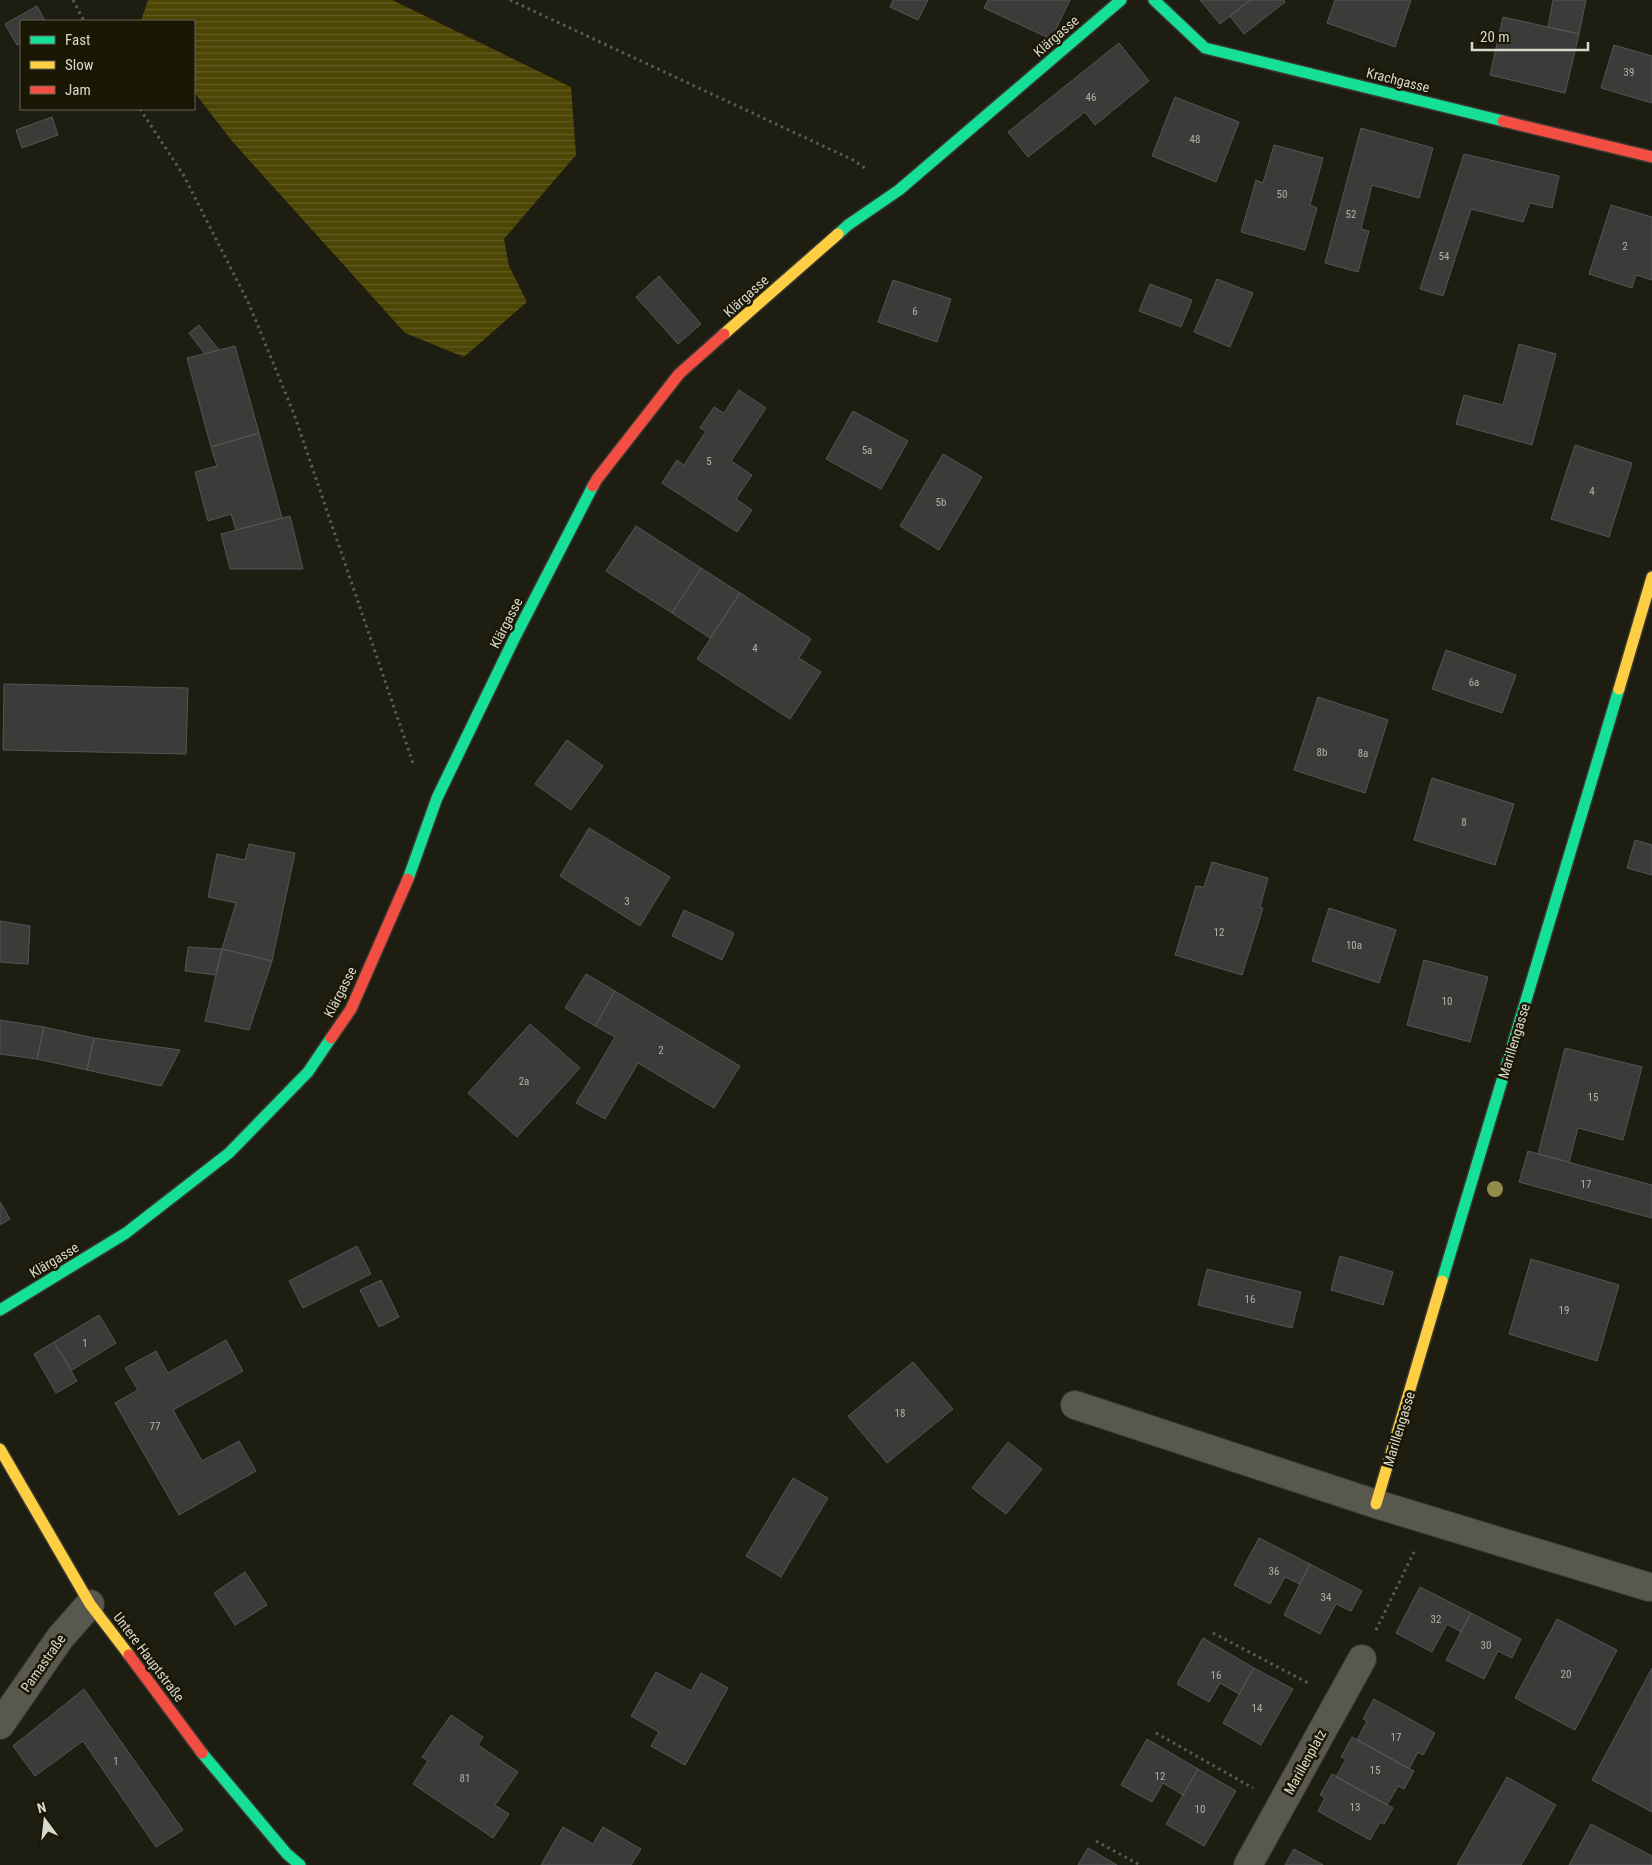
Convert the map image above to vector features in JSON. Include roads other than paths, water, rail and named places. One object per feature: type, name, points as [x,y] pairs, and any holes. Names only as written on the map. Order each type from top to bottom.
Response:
[{"type":"street","name":"Klärgasse","points":[[0,1310],[126,1233],[229,1153],[308,1072],[351,1009],[408,879],[437,798],[518,631],[597,478],[679,374],[848,225],[899,190],[1121,0]]},
{"type":"street","name":"Krachgasse","points":[[1154,0],[1205,48],[1652,157]]},
{"type":"street","name":"Marillengasse","points":[[1376,1504],[1652,577]]},
{"type":"street","points":[[1075,1405],[1376,1504],[1649,1587]]},
{"type":"street","name":"Untere Hauptstraße","points":[[0,1449],[90,1604],[216,1771],[287,1854],[300,1865]]},
{"type":"street","name":"Pamastraße","points":[[0,1725],[60,1638],[90,1604]]},
{"type":"street","name":"Marillenplatz","points":[[1248,1865],[1362,1659]]}]
